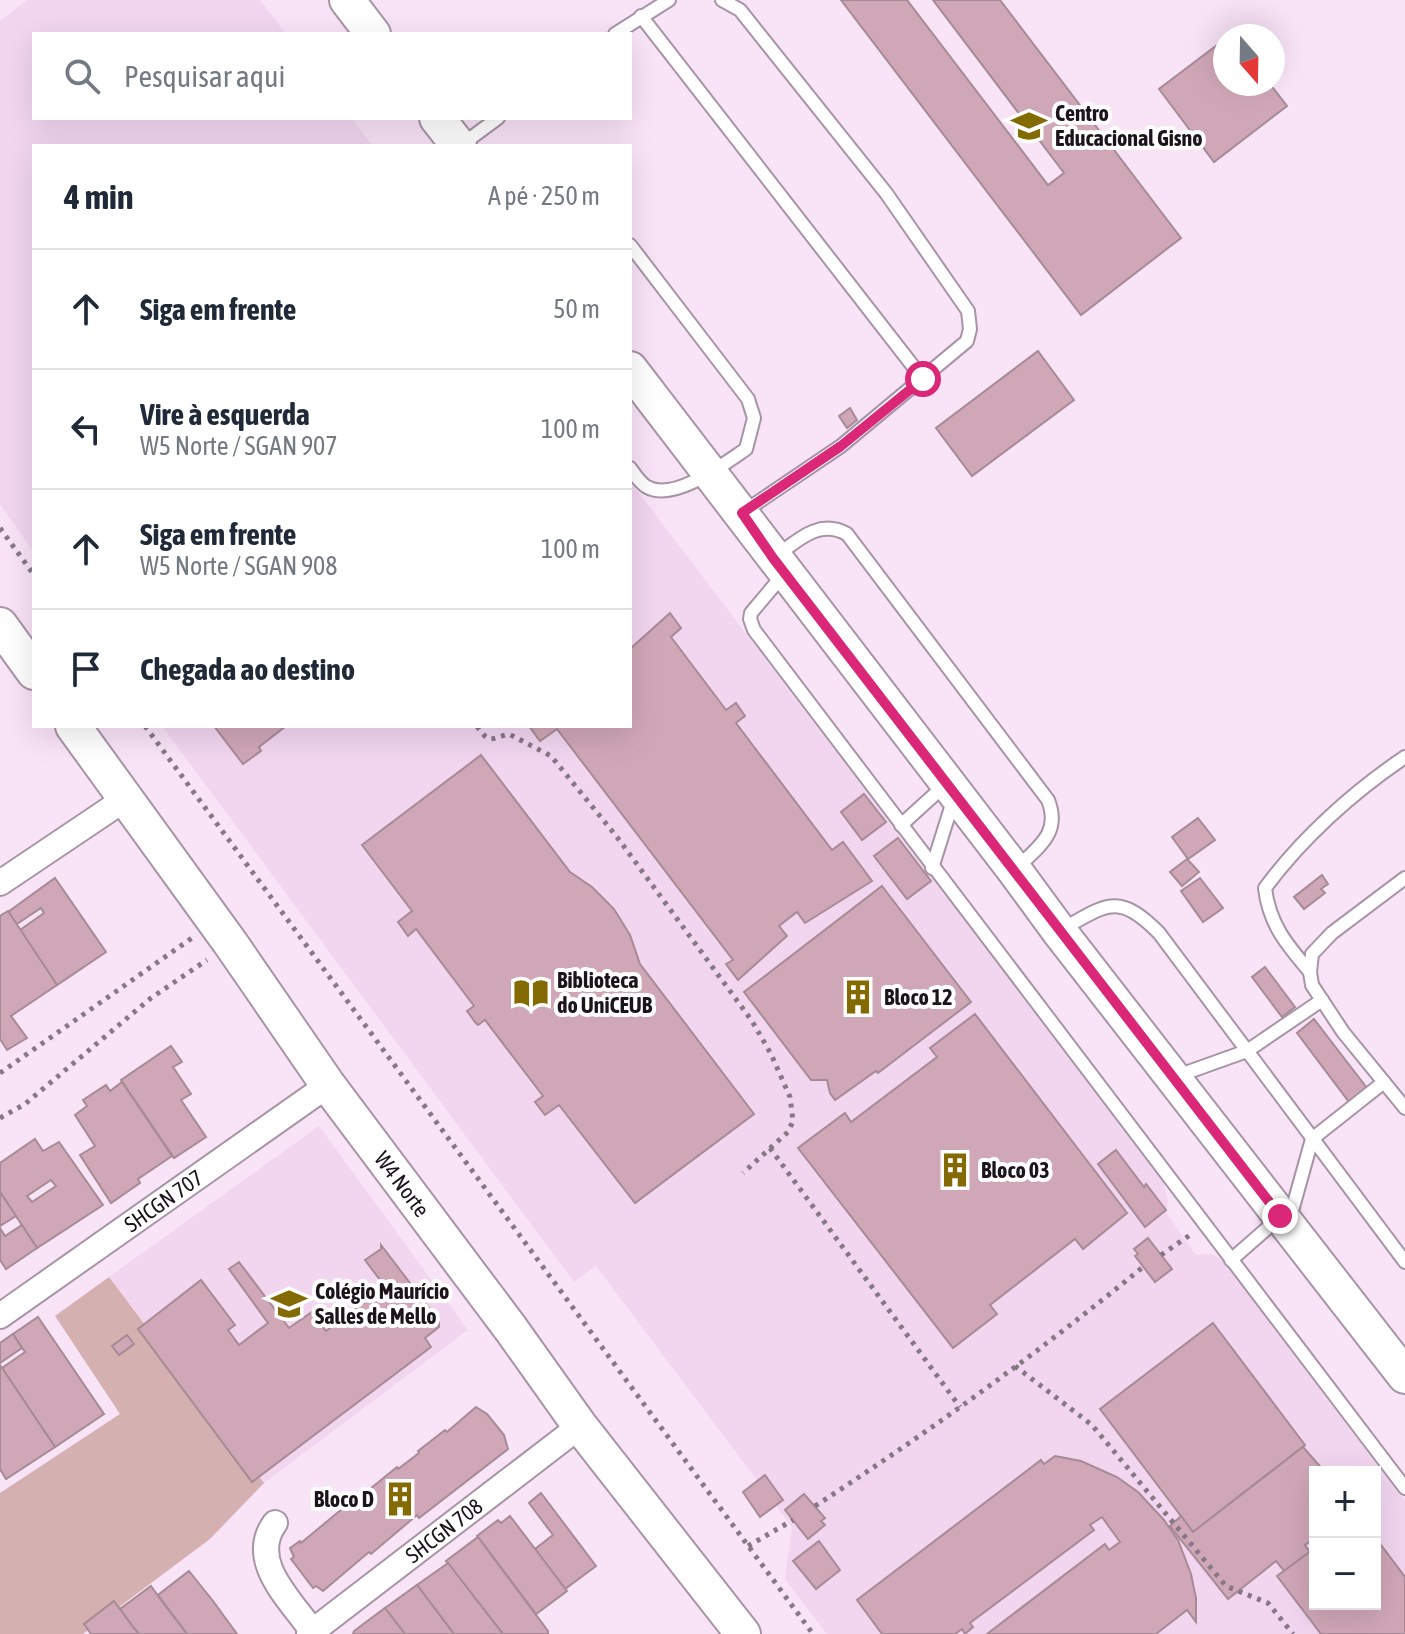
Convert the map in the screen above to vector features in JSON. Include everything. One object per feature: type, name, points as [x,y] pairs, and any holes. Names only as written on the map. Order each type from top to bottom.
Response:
[{"type":"main road","points":[[347,0],[371,32]]},
{"type":"main road","points":[[439,120],[457,144]]},
{"type":"main road","points":[[632,372],[1059,931],[1284,1221],[1401,1364]]},
{"type":"main road","points":[[0,625],[32,669]]},
{"type":"main road","name":"W4 Norte","points":[[74,728],[223,933],[328,1085],[580,1426],[743,1634]]},
{"type":"street","points":[[0,883],[125,799]]},
{"type":"street","name":"SHCGN 707","points":[[0,1316],[328,1085]]},
{"type":"street","name":"SHCGN 708","points":[[310,1633],[580,1426]]},
{"type":"street","points":[[275,1523],[264,1543],[267,1566],[310,1633]]},
{"type":"lane","points":[[618,32],[669,0]]},
{"type":"lane","points":[[722,0],[740,10],[886,193],[968,311],[970,329],[967,341],[841,446],[742,513]]},
{"type":"lane","points":[[641,16],[923,379]]},
{"type":"lane","points":[[462,144],[495,120]]},
{"type":"lane","points":[[632,248],[748,399],[754,418],[746,449],[685,485],[654,490],[644,486],[632,471]]},
{"type":"lane","points":[[1015,871],[1047,838],[1054,814],[1048,800],[847,534],[827,528],[811,531],[779,566],[751,613],[751,626],[1405,1488]]},
{"type":"lane","points":[[1310,972],[1277,932],[1267,906],[1265,888],[1282,865],[1368,782],[1405,757]]},
{"type":"lane","points":[[901,825],[951,788]]},
{"type":"lane","points":[[932,868],[951,788]]},
{"type":"lane","points":[[1405,878],[1332,933],[1312,954],[1310,972],[1312,985],[1343,1032],[1405,1108]]},
{"type":"lane","points":[[1059,931],[1099,909],[1121,905],[1138,912],[1159,933],[1405,1262]]},
{"type":"lane","points":[[1173,1077],[1247,1051],[1322,1000]]},
{"type":"lane","points":[[1231,1260],[1284,1221],[1312,1139],[1384,1082]]},
{"type":"path","points":[[0,528],[32,572]]},
{"type":"path","points":[[146,728],[813,1634]]},
{"type":"path","points":[[479,728],[487,739],[509,734],[551,756],[617,837],[752,1021],[771,1054],[794,1111],[788,1132],[743,1173]]},
{"type":"path","points":[[0,1073],[223,933]]},
{"type":"path","points":[[0,1118],[25,1104],[223,933]]},
{"type":"path","points":[[770,1148],[960,1407]]},
{"type":"path","points":[[1161,1255],[1185,1239]]},
{"type":"path","points":[[815,1506],[910,1444],[1143,1267]]},
{"type":"path","points":[[1015,1366],[1092,1425],[1226,1586],[1268,1603],[1293,1634]]},
{"type":"path","points":[[748,1546],[793,1520]]},
{"type":"shaded area","points":[[27,0],[260,0],[284,32],[32,32],[32,120],[353,120],[371,144],[32,144],[32,550],[0,504],[0,21]]},
{"type":"shaded area","points":[[632,484],[1164,1184],[1167,1214],[1196,1255],[1212,1254],[1222,1260],[1378,1466],[1309,1466],[1309,1610],[1381,1610],[1381,1469],[1405,1501],[1405,1634],[827,1634],[785,1579],[792,1527],[596,1266],[574,1282],[163,728],[632,728]]},
{"type":"shaded area","name":"Colégio Maurício Salles de Mello","points":[[319,1126],[468,1330],[264,1483],[109,1277]]},
{"type":"shaded area","points":[[109,1277],[264,1483],[210,1539],[83,1634],[0,1634],[0,1493],[120,1414],[55,1316]]},
{"type":"building","points":[[841,0],[907,0],[1048,185],[1064,173],[933,0],[1000,0],[1181,238],[1081,315]]},
{"type":"building","points":[[1213,48],[1213,96],[1279,96],[1287,106],[1214,162],[1159,89]]},
{"type":"building","points":[[1038,351],[1074,400],[972,476],[936,428]]},
{"type":"building","points":[[850,408],[857,420],[847,428],[839,416]]},
{"type":"building","points":[[670,613],[681,628],[671,637],[726,710],[736,703],[745,716],[736,723],[832,850],[843,842],[872,881],[805,923],[797,912],[779,926],[787,936],[738,980],[726,964],[733,960],[557,729],[540,741],[530,728],[632,728],[632,647]]},
{"type":"building","points":[[216,728],[283,728],[259,747],[261,751],[243,764]]},
{"type":"building","points":[[481,755],[570,872],[592,887],[614,909],[630,935],[640,964],[754,1114],[635,1203],[559,1105],[545,1115],[535,1102],[543,1096],[485,1020],[478,1025],[475,1022],[467,1011],[474,1006],[416,929],[408,936],[398,922],[412,911],[362,845]]},
{"type":"building","points":[[864,794],[886,822],[862,840],[841,812]]},
{"type":"building","points":[[1198,818],[1215,840],[1188,859],[1172,837]]},
{"type":"building","points":[[898,838],[931,881],[907,899],[874,856]]},
{"type":"building","points":[[1187,859],[1199,872],[1182,886],[1170,872]]},
{"type":"building","points":[[1322,875],[1328,884],[1321,889],[1325,893],[1304,909],[1294,897]]},
{"type":"building","points":[[55,878],[106,952],[57,985],[20,930],[44,913],[41,908],[17,924],[8,912]]},
{"type":"building","points":[[1200,878],[1223,908],[1203,922],[1181,891]]},
{"type":"building","name":"Bloco 12","points":[[882,886],[971,1002],[878,1073],[876,1071],[835,1100],[827,1080],[811,1080],[744,992]]},
{"type":"building","points":[[8,911],[57,985],[11,1016],[27,1038],[7,1050],[0,1039],[0,916]]},
{"type":"building","points":[[1265,967],[1295,1007],[1282,1017],[1252,977]]},
{"type":"building","name":"Bloco 03","points":[[975,1014],[1127,1213],[1083,1249],[1075,1239],[990,1305],[997,1314],[953,1348],[798,1148],[845,1113],[851,1122],[937,1057],[930,1048]]},
{"type":"building","points":[[1314,1019],[1367,1088],[1349,1102],[1297,1033]]},
{"type":"building","points":[[171,1046],[182,1062],[173,1067],[191,1094],[181,1100],[206,1137],[174,1158],[121,1080]]},
{"type":"building","points":[[122,1082],[172,1156],[138,1179],[140,1183],[111,1203],[80,1155],[95,1146],[75,1115],[87,1106],[83,1100],[106,1085],[110,1091]]},
{"type":"building","points":[[35,1139],[43,1151],[59,1142],[103,1205],[37,1248],[0,1192],[0,1163]],"holes":[[[51,1180],[56,1186],[32,1202],[27,1196]]]},
{"type":"building","points":[[1116,1150],[1166,1210],[1145,1227],[1098,1164]]},
{"type":"building","points":[[0,1192],[16,1216],[0,1226]]},
{"type":"building","points":[[22,1225],[37,1248],[6,1269],[0,1260],[0,1228],[5,1236]]},
{"type":"building","points":[[1148,1238],[1172,1269],[1155,1282],[1135,1256],[1138,1254],[1134,1249]]},
{"type":"building","points":[[381,1245],[439,1321],[439,1327],[425,1338],[431,1347],[252,1482],[138,1329],[201,1280],[235,1325],[228,1330],[239,1345],[268,1323],[229,1269],[239,1262],[289,1328],[312,1312],[326,1331],[382,1289],[377,1283],[380,1280],[365,1260],[381,1249]]},
{"type":"building","points":[[38,1317],[104,1414],[55,1447],[2,1368],[25,1352],[13,1334]]},
{"type":"building","points":[[1213,1323],[1305,1445],[1193,1532],[1100,1409]]},
{"type":"building","points":[[13,1334],[22,1348],[0,1363],[0,1343]]},
{"type":"building","points":[[127,1335],[134,1344],[119,1355],[112,1346]]},
{"type":"building","points":[[0,1365],[55,1447],[6,1479],[0,1469]]},
{"type":"building","name":"Bloco D","points":[[476,1407],[487,1414],[504,1435],[508,1449],[419,1518],[417,1515],[323,1591],[316,1586],[313,1588],[291,1559],[294,1557],[290,1548],[301,1543]]},
{"type":"building","points":[[1303,1447],[1320,1466],[1309,1466],[1309,1542],[1305,1545],[1309,1553],[1284,1571],[1276,1561],[1228,1599],[1170,1526],[1181,1516],[1193,1532]]},
{"type":"building","points":[[1055,1456],[1081,1461],[1117,1477],[1138,1492],[1164,1520],[1178,1540],[1191,1574],[1196,1598],[1196,1622],[1187,1610],[1156,1634],[987,1634],[1105,1544],[1109,1550],[1120,1542],[1102,1517],[1090,1525],[1094,1530],[970,1623],[973,1627],[965,1634],[962,1629],[955,1634],[882,1634],[857,1600],[1041,1460],[1044,1464]]},
{"type":"building","points":[[765,1475],[783,1500],[760,1517],[743,1492]]},
{"type":"building","points":[[541,1493],[596,1566],[565,1589],[535,1549],[553,1535],[529,1503]]},
{"type":"building","points":[[804,1494],[825,1518],[821,1521],[825,1525],[808,1539],[785,1510]]},
{"type":"building","points":[[510,1516],[567,1591],[536,1614],[477,1536],[498,1520],[501,1523]]},
{"type":"building","points":[[478,1537],[548,1634],[503,1634],[446,1561]]},
{"type":"building","points":[[819,1541],[840,1570],[816,1589],[793,1561]]},
{"type":"building","points":[[1381,1545],[1405,1577],[1405,1634],[1321,1634],[1277,1576],[1309,1552],[1309,1610],[1381,1610]]},
{"type":"building","points":[[448,1563],[503,1634],[454,1634],[417,1585]]},
{"type":"building","points":[[189,1571],[237,1634],[187,1634],[158,1595]]},
{"type":"building","points":[[417,1585],[454,1634],[405,1634],[385,1608]]},
{"type":"building","points":[[151,1586],[187,1634],[139,1634],[133,1627],[120,1609]]},
{"type":"building","points":[[114,1601],[139,1634],[91,1634],[84,1624]]},
{"type":"building","points":[[385,1608],[405,1634],[353,1634],[354,1631]]},
{"type":"place","name":"Centro Educacional Gisno","points":[[1029,126]]},
{"type":"place","name":"Biblioteca do UniCEUB","points":[[531,993]]},
{"type":"place","name":"Bloco 12","points":[[858,997]]},
{"type":"place","name":"Bloco 03","points":[[955,1170]]},
{"type":"place","name":"Colégio Maurício Salles de Mello","points":[[289,1304]]},
{"type":"place","name":"Bloco D","points":[[400,1499]]},
{"type":"route","points":[[923,379],[841,446],[742,513],[773,558],[1280,1216]]}]
